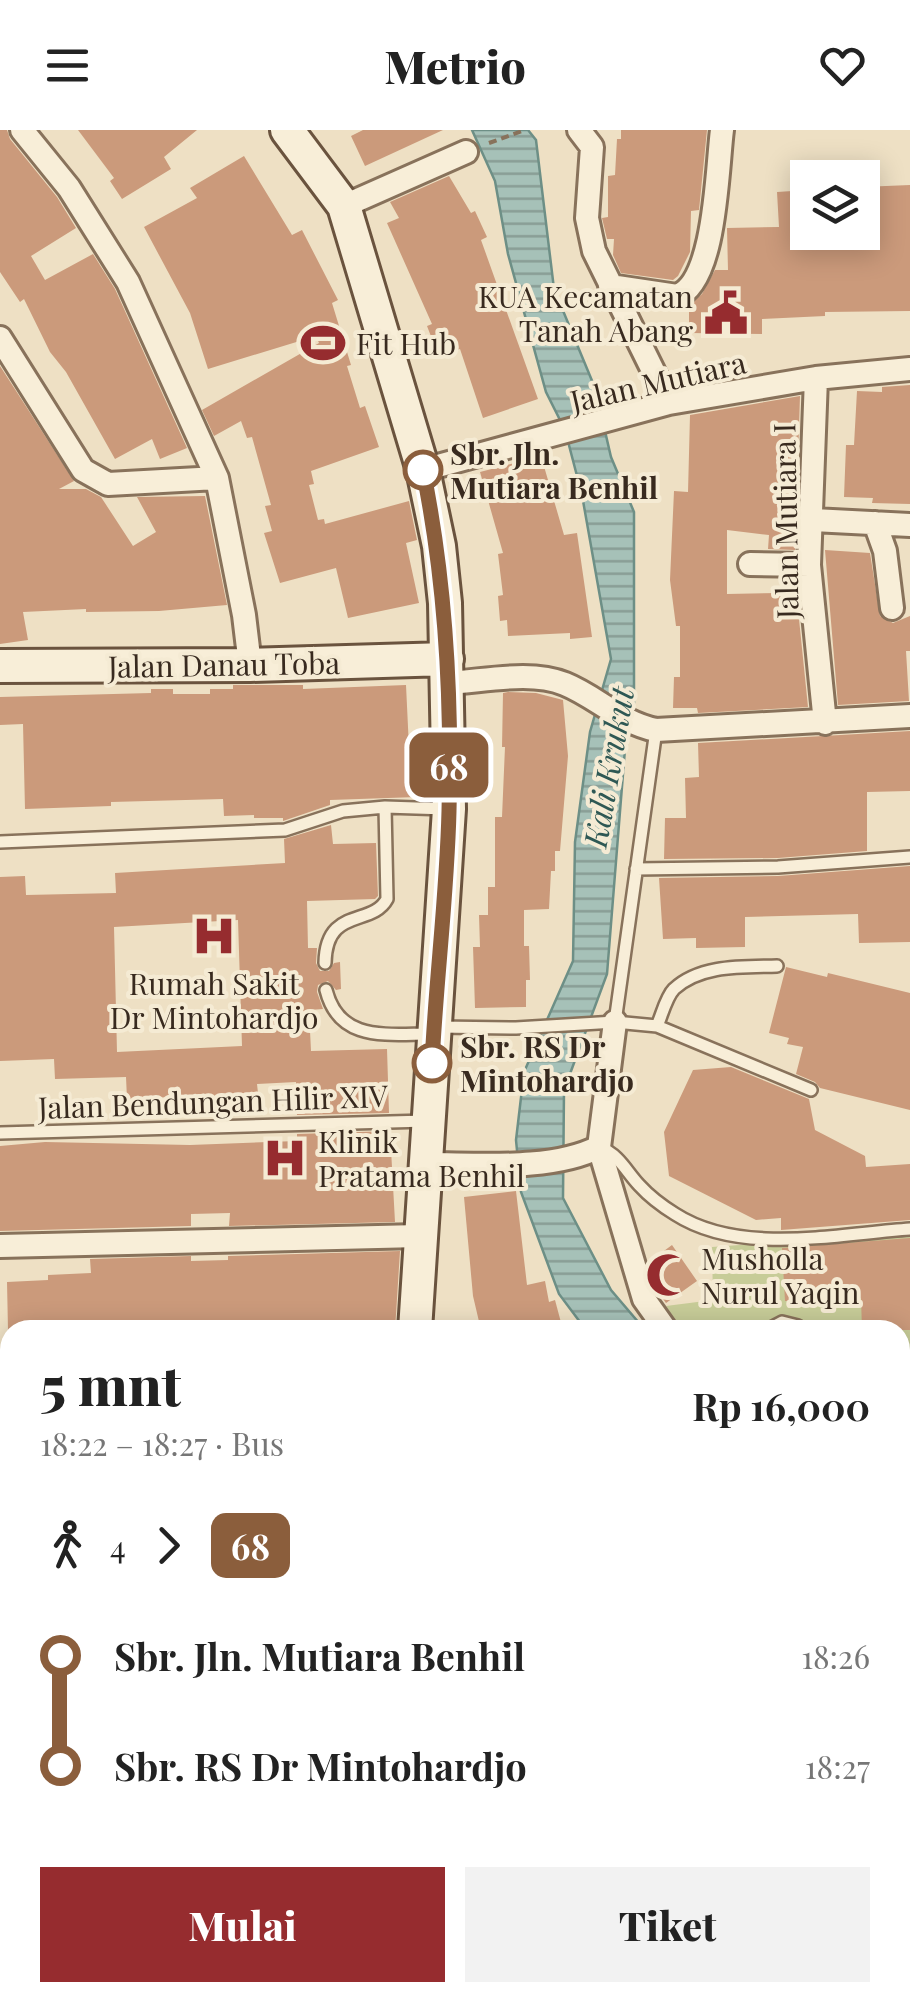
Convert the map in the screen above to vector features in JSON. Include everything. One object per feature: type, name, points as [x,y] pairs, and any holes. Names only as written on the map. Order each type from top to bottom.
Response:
[{"type":"street","points":[[22,130],[69,188],[128,282],[217,478],[250,665]]},
{"type":"street","points":[[286,130],[344,206],[423,470],[438,546],[448,671],[449,810],[415,1320]]},
{"type":"street","points":[[610,286],[677,296],[690,288],[714,218],[722,130]]},
{"type":"street","points":[[588,135],[587,218],[594,251],[669,402]]},
{"type":"street","points":[[344,206],[466,152]]},
{"type":"street","points":[[0,338],[82,470],[108,484],[217,478]]},
{"type":"street","name":"Jalan Mutiara","points":[[423,470],[669,402],[816,378],[910,368]]},
{"type":"street","name":"Jalan Mutiara I","points":[[816,378],[810,565],[826,723]]},
{"type":"street","points":[[812,520],[910,525]]},
{"type":"street","points":[[875,523],[885,551],[892,608]]},
{"type":"street","points":[[750,564],[810,565]]},
{"type":"street","name":"Jalan Danau Toba","points":[[0,666],[250,665],[448,671]]},
{"type":"street","points":[[448,671],[562,682],[648,728],[826,723],[910,716]]},
{"type":"street","points":[[608,1022],[599,1147],[644,1299],[656,1320]]},
{"type":"street","points":[[427,1164],[501,1164],[566,1158],[599,1147]]},
{"type":"street","points":[[0,1246],[419,1236]]},
{"type":"lane","points":[[608,1022],[636,869],[648,728]]},
{"type":"lane","points":[[0,842],[286,830],[342,812],[384,807],[449,810]]},
{"type":"lane","points":[[324,963],[329,938],[352,918],[378,910],[387,899],[384,807]]},
{"type":"lane","points":[[636,869],[778,867],[910,857]]},
{"type":"lane","points":[[658,1026],[672,991],[696,975],[734,967],[777,966]]},
{"type":"lane","points":[[326,990],[330,1008],[354,1028],[388,1034],[608,1022],[658,1026],[811,1090]]},
{"type":"lane","name":"Jalan Bendungan Hilir XIV","points":[[0,1133],[428,1120]]},
{"type":"lane","points":[[599,1147],[615,1155],[639,1185],[671,1212],[734,1237],[766,1240],[910,1229]]},
{"type":"path","points":[[466,152],[525,130]]},
{"type":"green space","points":[[910,1233],[910,1320],[675,1320],[666,1306],[713,1300],[712,1247]]},
{"type":"water","name":"Kali Krukut","points":[[472,130],[528,130],[536,140],[554,289],[595,388],[611,457],[634,512],[634,703],[625,749],[607,974],[564,1090],[563,1198],[611,1290],[636,1320],[578,1320],[559,1294],[521,1192],[516,1140],[524,1072],[573,961],[575,842],[590,732],[611,659],[582,495],[565,430],[546,392],[508,254],[495,181]]},
{"type":"building","points":[[0,130],[7,130],[76,228],[31,256],[45,280],[93,254],[115,289],[187,448],[160,459],[152,439],[115,459],[66,372],[50,352],[24,299],[20,302],[0,272]]},
{"type":"building","points":[[78,130],[197,130],[164,157],[171,169],[122,199],[110,181],[114,178]]},
{"type":"building","points":[[363,130],[443,130],[365,166],[351,136]]},
{"type":"building","points":[[621,130],[707,130],[699,210],[691,211],[690,252],[673,280],[621,273],[613,255],[614,239],[607,239],[602,218],[608,217],[608,176],[615,175]]},
{"type":"building","points":[[244,156],[292,235],[302,230],[338,300],[332,303],[351,365],[347,366],[360,408],[365,406],[379,447],[311,471],[314,484],[309,485],[318,520],[324,519],[325,524],[409,501],[417,540],[406,543],[419,603],[348,618],[336,568],[280,583],[264,533],[272,531],[265,506],[271,505],[252,437],[247,438],[241,421],[214,436],[202,410],[319,343],[316,336],[208,369],[190,313],[144,227],[197,198],[190,188]]},
{"type":"building","points":[[449,176],[471,213],[475,211],[487,237],[481,240],[538,399],[483,418],[460,349],[439,357],[427,326],[432,324],[387,223],[399,218],[390,202]]},
{"type":"building","points":[[910,185],[910,311],[825,312],[825,316],[762,319],[762,334],[689,333],[689,305],[702,294],[715,270],[728,270],[727,228],[779,227],[777,192],[790,191],[790,250],[880,250],[880,186]]},
{"type":"building","points":[[0,366],[74,481],[59,489],[86,489],[101,497],[133,546],[156,532],[137,497],[205,496],[227,605],[159,611],[23,612],[28,640],[0,644]]},
{"type":"building","points":[[910,385],[910,504],[872,503],[873,498],[844,497],[846,445],[854,445],[857,391],[882,392],[882,387]]},
{"type":"building","points":[[800,396],[795,550],[768,549],[769,535],[727,530],[727,594],[782,593],[782,580],[795,580],[808,707],[698,713],[697,708],[673,708],[674,677],[680,677],[680,626],[676,626],[670,580],[674,491],[688,492],[690,415]]},
{"type":"building","points":[[541,456],[564,535],[577,533],[592,637],[570,639],[570,633],[508,636],[507,620],[500,621],[498,596],[503,595],[498,554],[503,553],[480,472]]},
{"type":"building","points":[[825,550],[870,553],[880,616],[893,623],[910,616],[910,651],[906,651],[909,701],[838,705]]},
{"type":"building","points":[[233,685],[303,685],[303,689],[406,685],[409,748],[415,748],[417,797],[330,800],[330,805],[283,821],[254,815],[224,816],[223,799],[25,809],[23,724],[0,725],[0,697],[151,693],[151,689],[173,689],[173,694],[210,694],[210,689],[233,689]]},
{"type":"building","points":[[503,693],[536,693],[563,700],[568,756],[560,851],[555,851],[555,871],[551,871],[549,909],[524,910],[524,946],[529,946],[530,980],[526,980],[526,1007],[475,1008],[473,947],[480,947],[479,915],[488,915],[488,887],[495,887],[495,817],[502,817],[505,747]]},
{"type":"building","points":[[910,731],[910,791],[867,792],[867,851],[778,858],[664,859],[665,818],[686,818],[685,778],[699,777],[698,743]]},
{"type":"building","points":[[331,825],[333,844],[376,843],[375,899],[307,901],[308,948],[317,948],[320,971],[329,971],[334,963],[340,962],[341,989],[336,990],[328,981],[318,985],[323,1009],[309,1010],[311,1051],[387,1049],[389,1113],[297,1115],[296,1082],[257,1084],[258,1093],[218,1094],[218,1105],[173,1107],[172,1097],[127,1099],[126,1077],[55,1079],[54,1059],[0,1061],[0,877],[25,876],[26,895],[116,893],[115,873],[285,863],[284,839]],"holes":[[[238,920],[242,1046],[117,1052],[114,927]]]},
{"type":"building","points":[[910,866],[910,942],[859,943],[858,914],[745,917],[745,947],[696,948],[696,938],[663,939],[659,878],[778,876]]},
{"type":"building","points":[[786,967],[910,993],[910,1110],[820,1088],[796,1074],[803,1047],[787,1044],[789,1038],[769,1033]]},
{"type":"building","points":[[731,1067],[809,1099],[815,1130],[865,1156],[866,1167],[910,1164],[910,1220],[781,1230],[781,1218],[756,1220],[669,1176],[664,1132],[693,1070]]},
{"type":"building","points":[[390,1131],[395,1222],[229,1226],[230,1213],[191,1214],[191,1226],[0,1231],[0,1146],[45,1142],[190,1145],[297,1141],[297,1134]]},
{"type":"building","points":[[516,1191],[527,1285],[545,1281],[549,1302],[555,1300],[560,1320],[479,1320],[464,1197]]},
{"type":"building","points":[[910,1238],[910,1320],[862,1320],[861,1298],[785,1301],[782,1248]]},
{"type":"building","name":"Musholla Nurul Yaqin","points":[[672,1245],[697,1281],[666,1303],[658,1292],[649,1262]]},
{"type":"building","points":[[400,1251],[396,1320],[8,1320],[7,1282],[91,1273],[90,1259],[191,1256],[191,1261],[228,1260],[228,1256]]},
{"type":"bus line","name":"68","points":[[423,470],[445,603],[448,683],[449,810],[432,1063]]},
{"type":"place","name":"KUA Kecamatan Tanah Abang","points":[[726,313]]},
{"type":"place","name":"Fit Hub","points":[[323,343]]},
{"type":"place","name":"Sbr. Jln. Mutiara Benhil","points":[[423,470]]},
{"type":"place","name":"Rumah Sakit Dr Mintohardjo","points":[[214,936]]},
{"type":"place","name":"Sbr. RS Dr Mintohardjo","points":[[432,1063]]},
{"type":"place","name":"Klinik Pratama Benhil","points":[[285,1158]]},
{"type":"place","name":"Musholla Nurul Yaqin","points":[[668,1275]]}]
